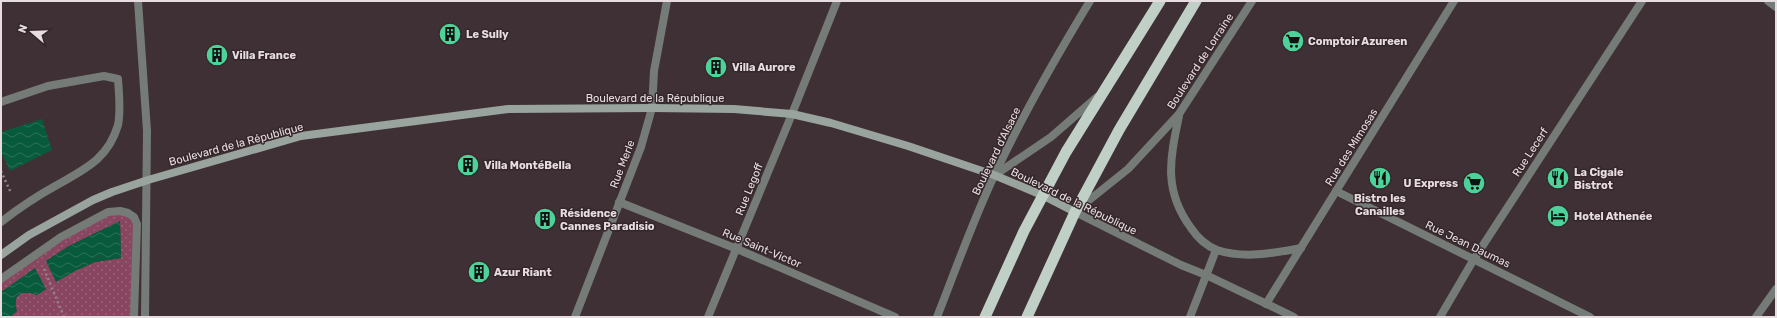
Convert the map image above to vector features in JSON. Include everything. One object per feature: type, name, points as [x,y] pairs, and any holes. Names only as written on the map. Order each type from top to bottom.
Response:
[{"type":"highway","points":[[985,317],[1042,195],[1066,152],[1160,1]]},
{"type":"highway","points":[[1027,317],[1075,212],[1119,130],[1196,1]]},
{"type":"main road","name":"Boulevard de la République","points":[[1,255],[30,235],[93,200],[148,180],[301,136],[508,109],[734,109],[792,114],[831,123],[908,146],[994,175],[1042,195],[1075,212]]},
{"type":"street","points":[[138,1],[147,131],[148,180],[145,317]]},
{"type":"street","name":"Rue Merle","points":[[575,317],[641,147],[652,108],[654,70],[667,1]]},
{"type":"street","name":"Rue Legoff","points":[[708,317],[837,1]]},
{"type":"street","name":"Boulevard d'Alsace","points":[[937,317],[994,175],[1016,130],[1090,1]]},
{"type":"street","name":"Boulevard de Lorraine","points":[[1075,212],[1128,169],[1179,114],[1252,1]]},
{"type":"street","name":"Rue des Mimosas","points":[[1266,304],[1454,1]]},
{"type":"street","name":"Rue Lecerf","points":[[1440,317],[1474,259],[1642,1]]},
{"type":"street","points":[[1768,1],[1776,7]]},
{"type":"street","points":[[1,102],[48,86],[104,76],[118,79],[118,123],[112,141],[103,154],[81,172],[17,209],[1,222]]},
{"type":"street","points":[[994,175],[1051,138],[1105,90]]},
{"type":"street","points":[[1179,114],[1170,173],[1174,198],[1183,217],[1196,235],[1216,250],[1239,254],[1252,255],[1301,248]]},
{"type":"street","name":"Rue Jean Daumas","points":[[1336,191],[1590,317]]},
{"type":"street","name":"Rue Saint-Victor","points":[[619,202],[736,249],[895,317]]},
{"type":"street","points":[[1,279],[60,237],[108,212],[120,211],[134,217],[137,224],[134,317]]},
{"type":"street","name":"Boulevard de la République","points":[[1075,212],[1180,265],[1206,275],[1294,317]]},
{"type":"street","points":[[1190,317],[1216,250]]},
{"type":"street","points":[[1756,317],[1776,289]]},
{"type":"path","points":[[37,253],[64,317]]},
{"type":"shaded area","points":[[108,212],[134,217],[134,317],[10,317],[17,311],[16,301],[19,295],[22,293],[31,293],[37,295],[46,289],[3,290],[1,292],[1,279]],"holes":[[[120,221],[121,258],[95,262],[77,270],[46,261],[69,246]]]},
{"type":"water","points":[[42,119],[52,150],[10,171],[1,152],[1,132]]},
{"type":"water","points":[[120,221],[121,258],[95,262],[56,282],[46,261],[69,246]]},
{"type":"water","points":[[35,268],[46,289],[37,295],[32,293],[22,293],[15,301],[17,311],[10,317],[1,317],[1,292]]},
{"type":"place","name":"Le Sully","points":[[450,34]]},
{"type":"place","name":"Comptoir Azureen","points":[[1293,41]]},
{"type":"place","name":"Villa France","points":[[217,55]]},
{"type":"place","name":"Villa Aurore","points":[[716,67]]},
{"type":"place","name":"Villa MontéBella","points":[[468,165]]},
{"type":"place","name":"Bistro les Canailles","points":[[1380,178]]},
{"type":"place","name":"La Cigale Bistrot","points":[[1558,178]]},
{"type":"place","name":"U Express","points":[[1474,183]]},
{"type":"place","name":"Hotel Athenée","points":[[1558,216]]},
{"type":"place","name":"Résidence Cannes Paradisio","points":[[545,219]]},
{"type":"place","name":"Azur Riant","points":[[479,272]]}]
